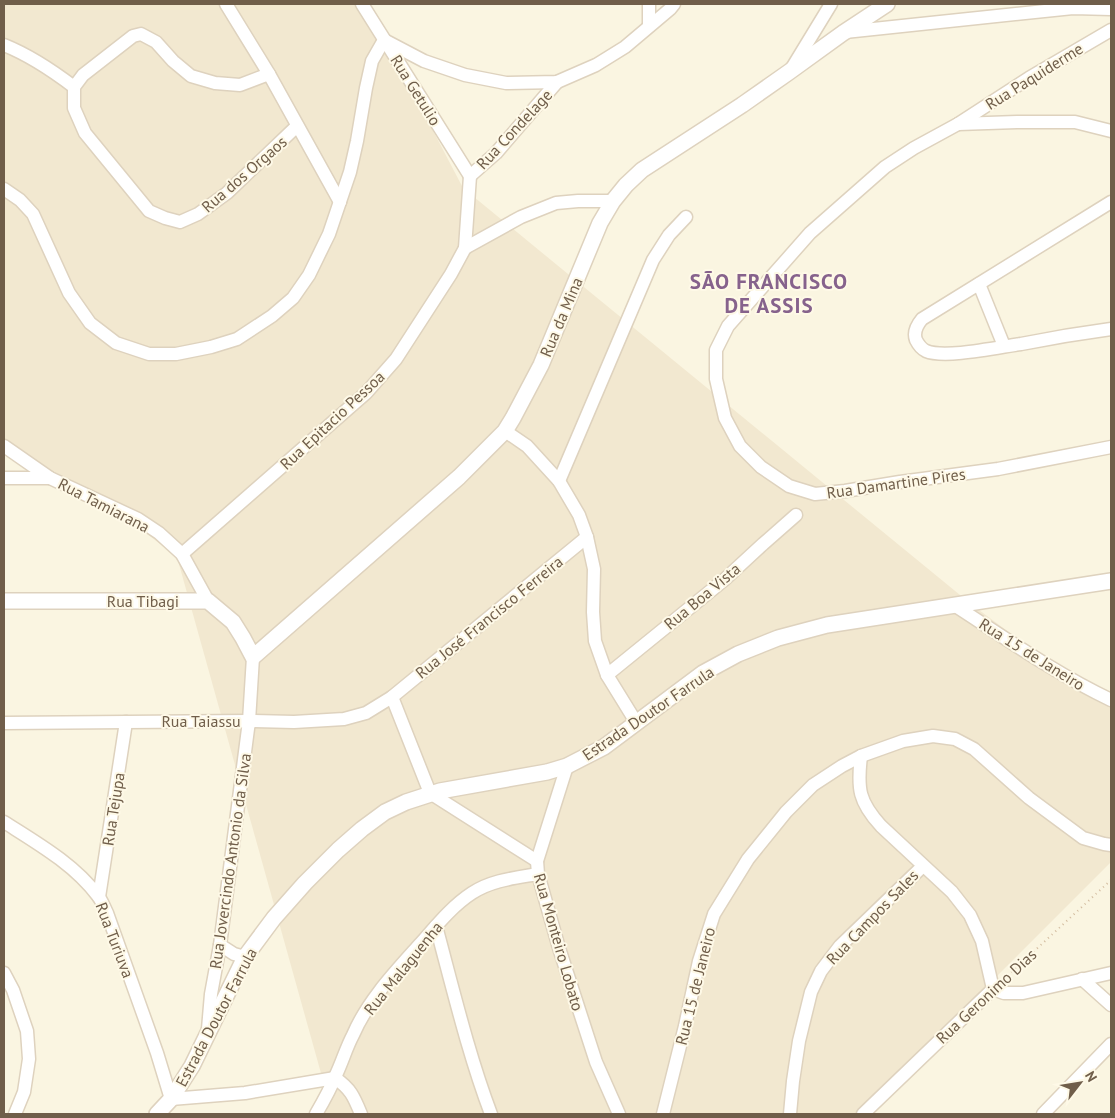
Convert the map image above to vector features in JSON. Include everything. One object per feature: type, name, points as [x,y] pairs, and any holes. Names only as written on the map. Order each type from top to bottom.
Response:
[{"type":"street","name":"Rua dos Orgaos","points":[[226,4],[269,74],[340,202]]},
{"type":"street","name":"Rua Getulio","points":[[362,4],[470,176]]},
{"type":"street","points":[[649,4],[649,26]]},
{"type":"street","name":"Rua Condelage","points":[[384,40],[424,61],[465,75],[506,83],[557,82],[596,65],[625,47],[674,4]]},
{"type":"street","points":[[789,72],[830,4]]},
{"type":"street","name":"Rua da Mina","points":[[253,657],[458,477],[505,431],[541,365],[600,223],[613,201],[626,185],[642,170],[742,105],[843,32],[887,4]]},
{"type":"street","points":[[843,32],[1073,8],[1111,9]]},
{"type":"street","name":"Rua Paquiderme","points":[[958,124],[1029,78],[1111,30]]},
{"type":"street","points":[[4,45],[55,73],[74,87],[83,75],[133,36],[141,34],[156,42],[173,61],[191,76],[215,83],[240,85],[269,74]]},
{"type":"street","points":[[4,189],[20,200],[32,214],[69,293],[90,323],[116,343],[149,354],[176,354],[211,347],[237,339],[272,316],[293,298],[309,274],[329,234],[350,172],[372,61],[384,40]]},
{"type":"street","name":"Rua Condelage","points":[[470,176],[496,153],[557,82]]},
{"type":"street","name":"Rua dos Orgaos","points":[[74,87],[74,108],[85,133],[149,211],[180,222],[198,214],[227,193],[297,126]]},
{"type":"street","points":[[958,124],[1075,122],[1111,131]]},
{"type":"street","name":"Rua Damartine Pires","points":[[958,124],[914,148],[885,167],[810,233],[728,326],[716,350],[716,379],[725,418],[740,446],[761,467],[789,486],[815,494],[998,469],[1111,446]]},
{"type":"street","name":"Rua Epitacio Pessoa","points":[[182,554],[366,392],[396,359],[451,274],[465,248],[470,176]]},
{"type":"street","points":[[465,248],[521,217],[556,203],[578,200],[613,201]]},
{"type":"street","points":[[1111,202],[922,319],[916,328],[916,339],[925,350],[950,353],[985,350],[1111,328]]},
{"type":"street","points":[[559,481],[653,260],[669,236],[686,217]]},
{"type":"street","points":[[979,284],[1004,346]]},
{"type":"street","points":[[505,431],[527,446],[559,481],[579,515],[587,537],[594,569],[592,612],[595,641],[606,675],[636,722]]},
{"type":"street","name":"Rua Tamiarana","points":[[4,446],[50,478],[138,520],[159,533],[182,554],[208,600]]},
{"type":"street","points":[[4,478],[50,478]]},
{"type":"street","name":"Rua Boa Vista","points":[[606,675],[724,580],[796,515]]},
{"type":"street","name":"Rua José Francisco Ferreira","points":[[392,697],[587,537]]},
{"type":"street","name":"Estrada Doutor Farrula","points":[[157,1114],[171,1099],[192,1066],[245,957],[274,918],[305,883],[362,828],[384,812],[430,793],[546,772],[567,766],[604,747],[703,673],[738,654],[778,638],[827,625],[1111,581]]},
{"type":"street","points":[[208,600],[233,622],[253,657]]},
{"type":"street","name":"Rua Tibagi","points":[[4,601],[208,600]]},
{"type":"street","name":"Rua 15 de Janeiro","points":[[954,605],[1089,690],[1111,700]]},
{"type":"street","name":"Rua Jovercindo Antonio da Silva","points":[[207,1035],[249,721],[253,657]]},
{"type":"street","points":[[392,697],[430,793],[537,861]]},
{"type":"street","name":"Rua Taiassu","points":[[4,723],[294,722],[344,719],[366,713],[392,697]]},
{"type":"street","name":"Rua Tejupa","points":[[100,897],[126,722]]},
{"type":"street","name":"Rua 15 de Janeiro","points":[[663,1114],[699,961],[714,914],[748,859],[786,812],[813,784],[842,766],[861,756],[903,740],[933,736],[955,739],[974,749],[1029,798],[1083,838],[1111,845]]},
{"type":"street","points":[[861,756],[859,789],[870,814],[952,892],[970,915],[982,941],[993,989],[1004,992],[1023,993],[1111,973]]},
{"type":"street","name":"Rua Monteiro Lobato","points":[[567,766],[537,861],[538,874],[559,948],[596,1062],[619,1114]]},
{"type":"street","name":"Rua Turiuva","points":[[4,822],[72,868],[100,897],[157,1053],[171,1099]]},
{"type":"street","name":"Rua Campos Sales","points":[[790,1114],[799,1041],[811,992],[821,971],[840,946],[923,866]]},
{"type":"street","name":"Rua Malaguenha","points":[[316,1114],[335,1078],[353,1034],[367,1010],[394,973],[436,926],[461,901],[484,887],[497,882],[538,874]]},
{"type":"street","points":[[436,926],[484,1097],[491,1114]]},
{"type":"street","points":[[220,945],[234,954],[245,957]]},
{"type":"street","points":[[4,973],[13,990],[27,1032],[29,1059],[24,1092],[15,1114]]},
{"type":"street","points":[[1082,979],[1111,1005]]},
{"type":"street","name":"Rua Geronimo Dias","points":[[863,1114],[993,989]]},
{"type":"street","points":[[1043,1114],[1111,1044]]},
{"type":"street","points":[[171,1099],[245,1093],[335,1078],[346,1086],[361,1114]]},
{"type":"path","name":"Rua Geronimo Dias","points":[[993,989],[1111,880]]},
{"type":"shaded area","points":[[4,4],[359,4],[406,79],[463,188],[971,604],[1111,708],[1111,862],[859,1114],[310,1114],[324,1084],[177,557],[116,510],[4,449]]},
{"type":"district","name":"SÃO FRANCISCO DE ASSIS","points":[[769,293]]}]
